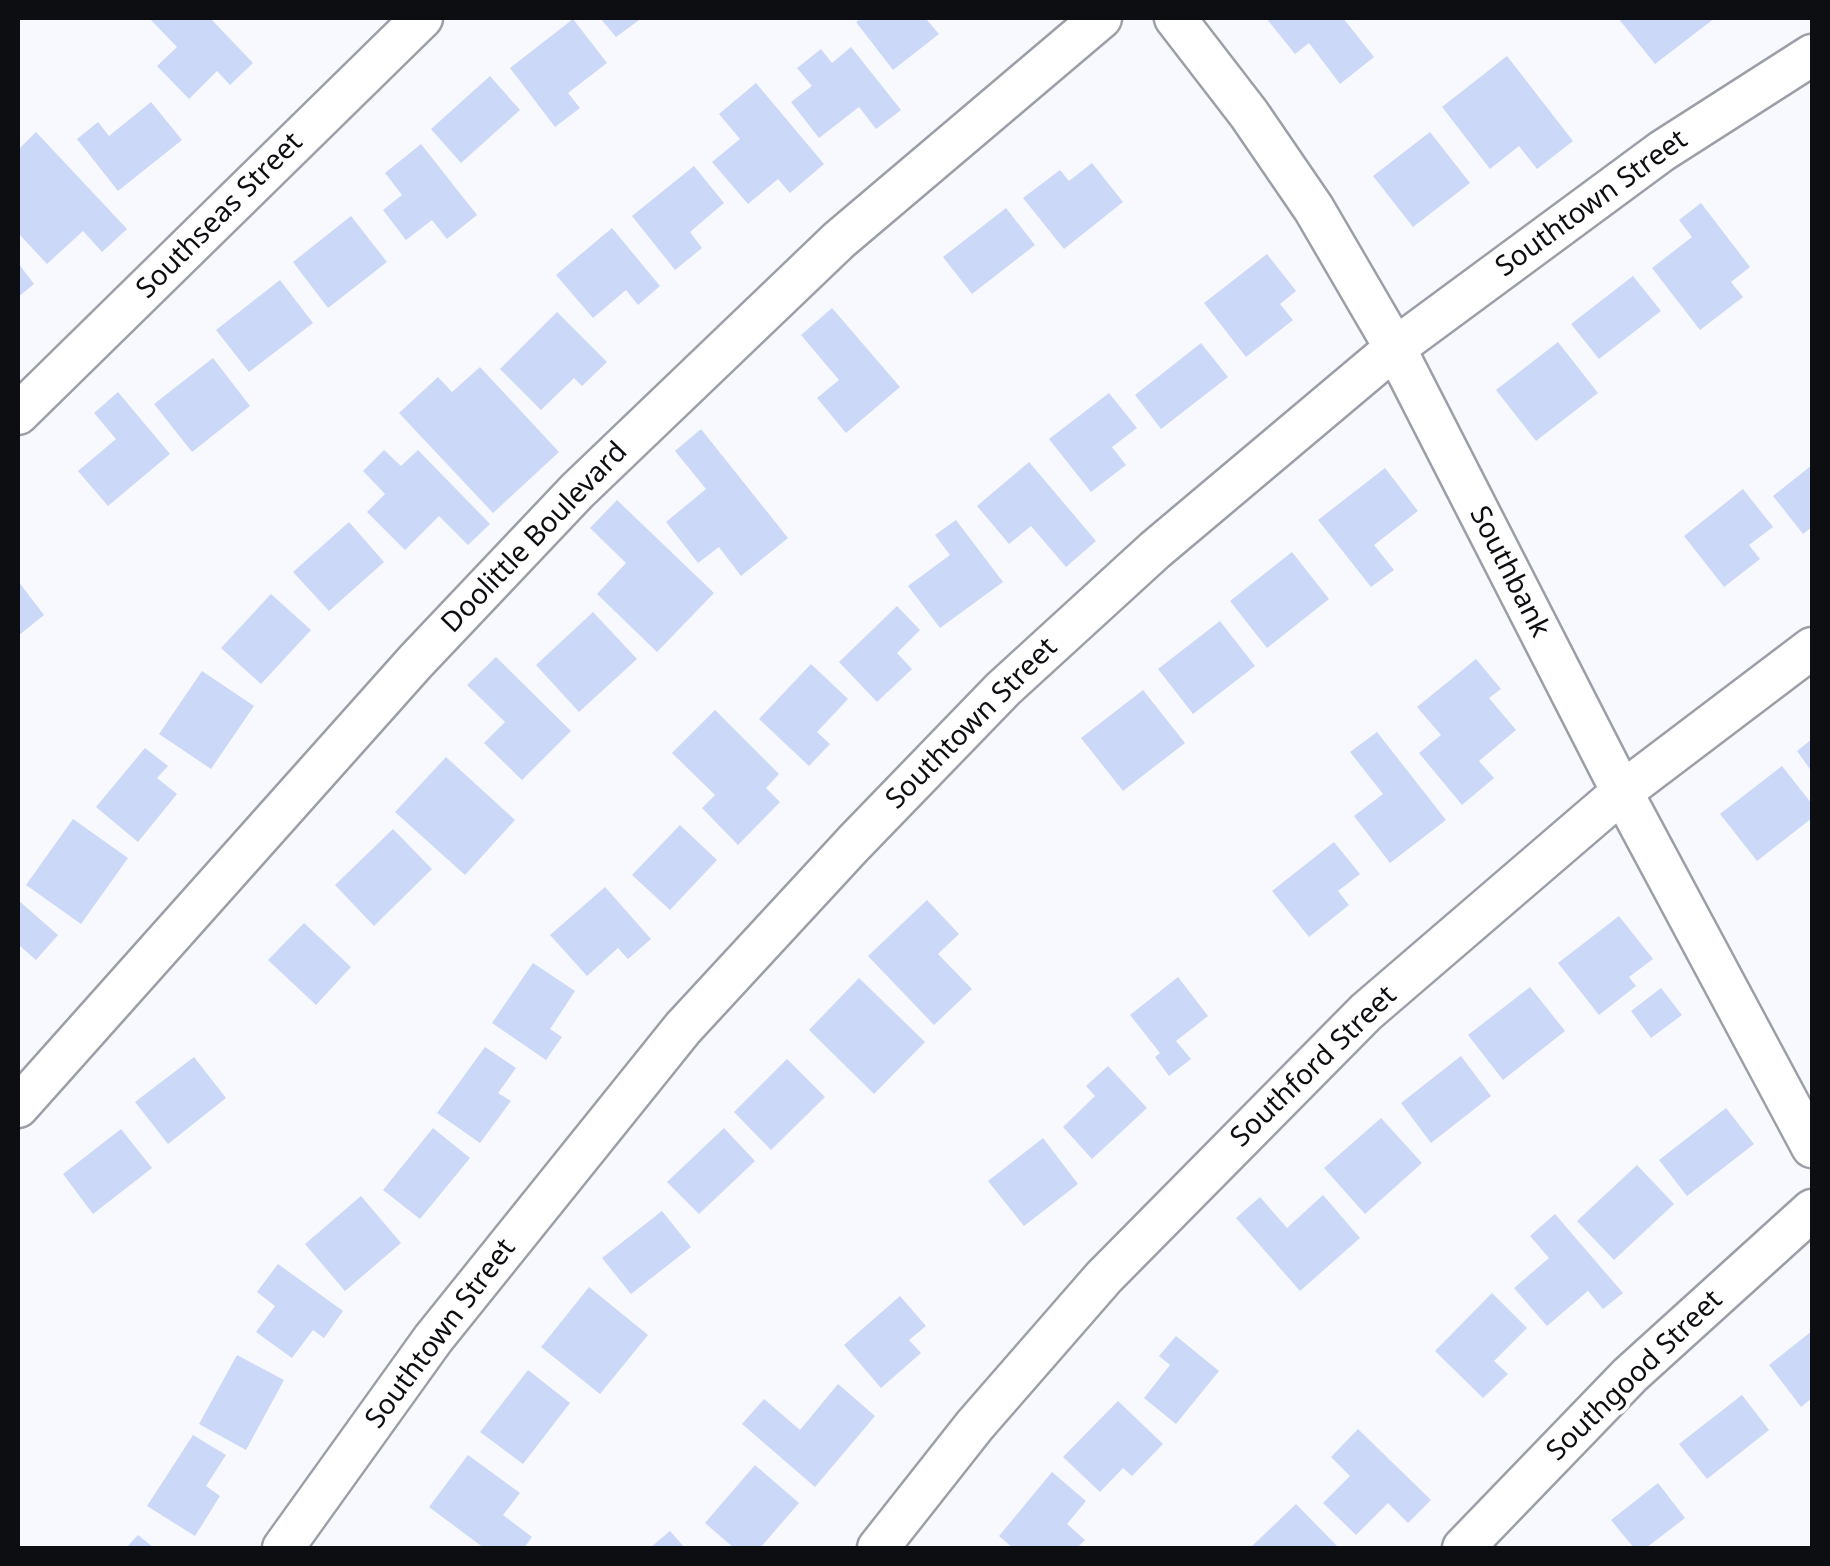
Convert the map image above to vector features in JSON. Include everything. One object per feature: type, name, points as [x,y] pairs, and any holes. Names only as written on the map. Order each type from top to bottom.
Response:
[{"type":"street","name":"Southseas Street","points":[[18,414],[422,18]]},
{"type":"street","name":"Doolittle Boulevard","points":[[18,1107],[416,661],[578,491],[839,240],[1101,18]]},
{"type":"street","name":"Southbank","points":[[1175,18],[1249,114],[1314,209],[1394,348],[1622,792],[1812,1147]]},
{"type":"street","name":"Southtown Street","points":[[283,1548],[434,1339],[683,1028],[1003,688],[1155,550],[1394,348],[1662,151],[1812,55]]},
{"type":"street","name":"Southford Street","points":[[878,1548],[974,1425],[1117,1263],[1366,1012],[1622,792],[1812,648]]},
{"type":"street","name":"Southgood Street","points":[[1463,1548],[1630,1375],[1812,1210]]},
{"type":"building","points":[[149,18],[210,18],[253,63],[230,85],[217,71],[189,99],[157,66],[177,47]]},
{"type":"building","points":[[600,18],[642,18],[616,37]]},
{"type":"building","points":[[862,18],[930,18],[927,20],[939,34],[893,70],[856,22]]},
{"type":"building","points":[[1266,18],[1343,18],[1374,57],[1340,84],[1309,43],[1295,54]]},
{"type":"building","points":[[1618,18],[1715,18],[1655,64]]},
{"type":"building","points":[[573,19],[607,63],[568,93],[580,108],[555,127],[510,68]]},
{"type":"building","points":[[851,47],[901,110],[876,129],[859,107],[819,138],[791,102],[812,86],[797,68],[821,49],[832,63]]},
{"type":"building","points":[[1507,56],[1573,141],[1537,169],[1519,146],[1490,169],[1442,107]]},
{"type":"building","points":[[490,76],[520,110],[461,163],[431,129]]},
{"type":"building","points":[[756,83],[824,164],[790,193],[778,179],[748,204],[712,162],[740,139],[719,114]]},
{"type":"building","points":[[151,102],[182,140],[118,191],[77,139],[98,122],[109,136]]},
{"type":"building","points":[[36,132],[127,229],[102,252],[83,231],[47,264],[18,233],[18,150]]},
{"type":"building","points":[[1430,132],[1470,183],[1413,227],[1373,176]]},
{"type":"building","points":[[421,144],[477,215],[447,239],[432,220],[406,240],[383,210],[402,195],[385,173]]},
{"type":"building","points":[[1092,163],[1123,202],[1064,249],[1023,198],[1060,170],[1069,181]]},
{"type":"building","points":[[694,166],[724,203],[690,232],[702,248],[675,270],[632,216]]},
{"type":"building","points":[[1701,203],[1750,267],[1731,282],[1743,297],[1700,330],[1652,268],[1692,237],[1679,220]]},
{"type":"building","points":[[1006,208],[1035,245],[972,294],[943,257]]},
{"type":"building","points":[[351,216],[387,262],[328,308],[293,262]]},
{"type":"building","points":[[612,228],[660,286],[638,305],[626,290],[593,318],[556,275]]},
{"type":"building","points":[[1267,254],[1296,291],[1280,304],[1293,320],[1246,357],[1204,303]]},
{"type":"building","points":[[18,263],[34,284],[18,297]]},
{"type":"building","points":[[1633,276],[1661,311],[1599,359],[1571,324]]},
{"type":"building","points":[[280,280],[313,323],[249,372],[216,330]]},
{"type":"building","points":[[832,308],[900,387],[846,433],[817,398],[839,380],[801,335]]},
{"type":"building","points":[[557,312],[607,362],[582,386],[574,378],[541,410],[500,369]]},
{"type":"building","points":[[1558,342],[1598,393],[1536,441],[1496,390]]},
{"type":"building","points":[[1201,343],[1228,377],[1161,429],[1135,395]]},
{"type":"building","points":[[213,358],[250,406],[192,452],[154,404]]},
{"type":"building","points":[[480,367],[559,452],[493,513],[399,413],[438,377],[452,392]]},
{"type":"building","points":[[118,392],[170,454],[108,506],[78,471],[116,439],[94,413]]},
{"type":"building","points":[[1109,393],[1137,428],[1112,447],[1126,465],[1091,492],[1049,439]]},
{"type":"building","points":[[701,429],[788,538],[741,576],[719,547],[698,563],[666,522],[706,489],[675,451]]},
{"type":"building","points":[[384,450],[401,466],[418,450],[490,524],[468,545],[439,516],[405,550],[367,512],[385,494],[363,471]]},
{"type":"building","points":[[1029,462],[1096,541],[1066,567],[1031,526],[1009,544],[977,506]]},
{"type":"building","points":[[1812,465],[1812,527],[1803,534],[1773,496]]},
{"type":"building","points":[[1385,468],[1418,511],[1374,545],[1394,570],[1371,587],[1318,520]]},
{"type":"building","points":[[1743,489],[1773,527],[1749,545],[1760,559],[1724,587],[1684,536]]},
{"type":"building","points":[[617,500],[714,593],[657,652],[597,594],[626,563],[590,528]]},
{"type":"building","points":[[956,520],[1003,582],[940,628],[908,586],[950,555],[935,535]]},
{"type":"building","points":[[349,522],[384,562],[329,611],[293,572]]},
{"type":"building","points":[[1292,552],[1329,599],[1267,648],[1230,601]]},
{"type":"building","points":[[18,581],[44,615],[18,636]]},
{"type":"building","points":[[271,594],[311,630],[261,684],[221,648]]},
{"type":"building","points":[[897,606],[920,630],[897,653],[912,669],[877,702],[839,662]]},
{"type":"building","points":[[593,612],[637,659],[579,712],[536,665]]},
{"type":"building","points":[[1220,621],[1255,666],[1193,714],[1158,669]]},
{"type":"building","points":[[496,657],[571,731],[522,780],[484,743],[505,722],[467,685]]},
{"type":"building","points":[[1476,659],[1501,689],[1489,698],[1516,730],[1479,761],[1494,778],[1462,805],[1419,753],[1441,735],[1417,707]]},
{"type":"building","points":[[811,664],[848,699],[817,732],[830,744],[809,766],[759,719]]},
{"type":"building","points":[[202,671],[254,706],[211,769],[159,734]]},
{"type":"building","points":[[1143,690],[1185,743],[1123,791],[1081,738]]},
{"type":"building","points":[[715,710],[779,774],[766,788],[780,802],[738,845],[702,808],[715,795],[672,753]]},
{"type":"building","points":[[1377,732],[1446,820],[1390,863],[1354,816],[1383,794],[1350,752]]},
{"type":"building","points":[[1812,739],[1812,772],[1797,751]]},
{"type":"building","points":[[145,748],[168,766],[157,778],[177,794],[138,842],[96,807]]},
{"type":"building","points":[[446,757],[515,820],[465,875],[395,812]]},
{"type":"building","points":[[1782,766],[1812,804],[1812,818],[1757,861],[1720,814]]},
{"type":"building","points":[[73,819],[128,858],[81,924],[26,885]]},
{"type":"building","points":[[680,825],[717,860],[670,910],[632,875]]},
{"type":"building","points":[[393,829],[432,869],[374,926],[335,885]]},
{"type":"building","points":[[1334,842],[1360,874],[1338,891],[1349,905],[1309,937],[1272,891]]},
{"type":"building","points":[[605,887],[651,939],[628,959],[618,948],[587,976],[550,935]]},
{"type":"building","points":[[18,900],[58,935],[36,960],[20,946],[18,949]]},
{"type":"building","points":[[927,900],[959,934],[938,954],[972,989],[934,1025],[868,956]]},
{"type":"building","points":[[1619,916],[1653,959],[1629,977],[1636,986],[1599,1015],[1558,963]]},
{"type":"building","points":[[304,923],[351,967],[316,1005],[268,960]]},
{"type":"building","points":[[533,963],[575,991],[550,1029],[562,1037],[546,1060],[492,1023]]},
{"type":"building","points":[[1178,977],[1208,1016],[1176,1041],[1191,1059],[1169,1076],[1155,1057],[1160,1053],[1130,1015]]},
{"type":"building","points":[[859,978],[925,1042],[874,1094],[809,1030]]},
{"type":"building","points":[[1530,987],[1565,1031],[1503,1080],[1468,1035]]},
{"type":"building","points":[[1661,988],[1682,1015],[1651,1038],[1631,1011]]},
{"type":"building","points":[[485,1047],[516,1068],[498,1093],[511,1101],[480,1143],[437,1113]]},
{"type":"building","points":[[1461,1056],[1491,1096],[1431,1143],[1401,1103]]},
{"type":"building","points":[[194,1057],[226,1098],[168,1144],[135,1102]]},
{"type":"building","points":[[787,1059],[825,1097],[771,1150],[734,1112]]},
{"type":"building","points":[[1108,1066],[1147,1108],[1092,1159],[1063,1127],[1095,1096],[1086,1086]]},
{"type":"building","points":[[1726,1108],[1754,1144],[1687,1196],[1659,1160]]},
{"type":"building","points":[[1381,1118],[1422,1163],[1365,1214],[1324,1168]]},
{"type":"building","points":[[433,1128],[470,1158],[420,1219],[383,1190]]},
{"type":"building","points":[[724,1128],[755,1161],[699,1214],[667,1182]]},
{"type":"building","points":[[121,1129],[152,1168],[93,1214],[63,1174]]},
{"type":"building","points":[[1043,1138],[1078,1184],[1024,1226],[988,1181]]},
{"type":"building","points":[[1637,1165],[1674,1204],[1614,1260],[1577,1221]]},
{"type":"building","points":[[1323,1195],[1360,1238],[1300,1291],[1236,1218],[1260,1197],[1287,1228]]},
{"type":"building","points":[[361,1196],[401,1243],[345,1291],[305,1244]]},
{"type":"building","points":[[662,1211],[691,1247],[631,1294],[602,1258]]},
{"type":"building","points":[[1555,1214],[1623,1293],[1603,1309],[1588,1291],[1547,1326],[1514,1288],[1549,1258],[1530,1236]]},
{"type":"building","points":[[278,1264],[343,1311],[324,1338],[313,1330],[292,1358],[256,1332],[275,1306],[257,1292]]},
{"type":"building","points":[[589,1287],[648,1335],[600,1394],[541,1347]]},
{"type":"building","points":[[1492,1293],[1527,1328],[1494,1361],[1508,1374],[1483,1398],[1435,1351]]},
{"type":"building","points":[[900,1296],[926,1326],[909,1340],[921,1353],[881,1388],[844,1345]]},
{"type":"building","points":[[1812,1331],[1812,1398],[1801,1407],[1769,1365]]},
{"type":"building","points":[[1176,1336],[1219,1371],[1176,1424],[1144,1398],[1170,1365],[1159,1356]]},
{"type":"building","points":[[237,1355],[284,1380],[246,1450],[199,1424]]},
{"type":"building","points":[[528,1370],[570,1403],[523,1464],[480,1432]]},
{"type":"building","points":[[838,1384],[875,1416],[815,1487],[742,1424],[764,1399],[800,1430]]},
{"type":"building","points":[[1742,1395],[1769,1430],[1707,1479],[1679,1444]]},
{"type":"building","points":[[1118,1401],[1163,1444],[1132,1476],[1123,1468],[1100,1492],[1063,1457]]},
{"type":"building","points":[[1358,1429],[1431,1500],[1408,1523],[1388,1503],[1356,1535],[1323,1503],[1350,1476],[1331,1457]]},
{"type":"building","points":[[193,1435],[226,1455],[206,1486],[220,1496],[195,1536],[147,1506]]},
{"type":"building","points":[[468,1455],[520,1493],[503,1515],[532,1537],[524,1548],[484,1548],[429,1507]]},
{"type":"building","points":[[755,1465],[799,1503],[760,1548],[734,1548],[705,1523]]},
{"type":"building","points":[[1052,1472],[1086,1501],[1067,1524],[1085,1540],[1077,1548],[1013,1548],[999,1536]]},
{"type":"building","points":[[1658,1483],[1685,1518],[1646,1548],[1634,1548],[1611,1520]]},
{"type":"building","points":[[1296,1504],[1339,1548],[1250,1548]]},
{"type":"building","points":[[670,1531],[685,1548],[650,1548]]},
{"type":"building","points":[[138,1535],[154,1548],[126,1548]]}]
